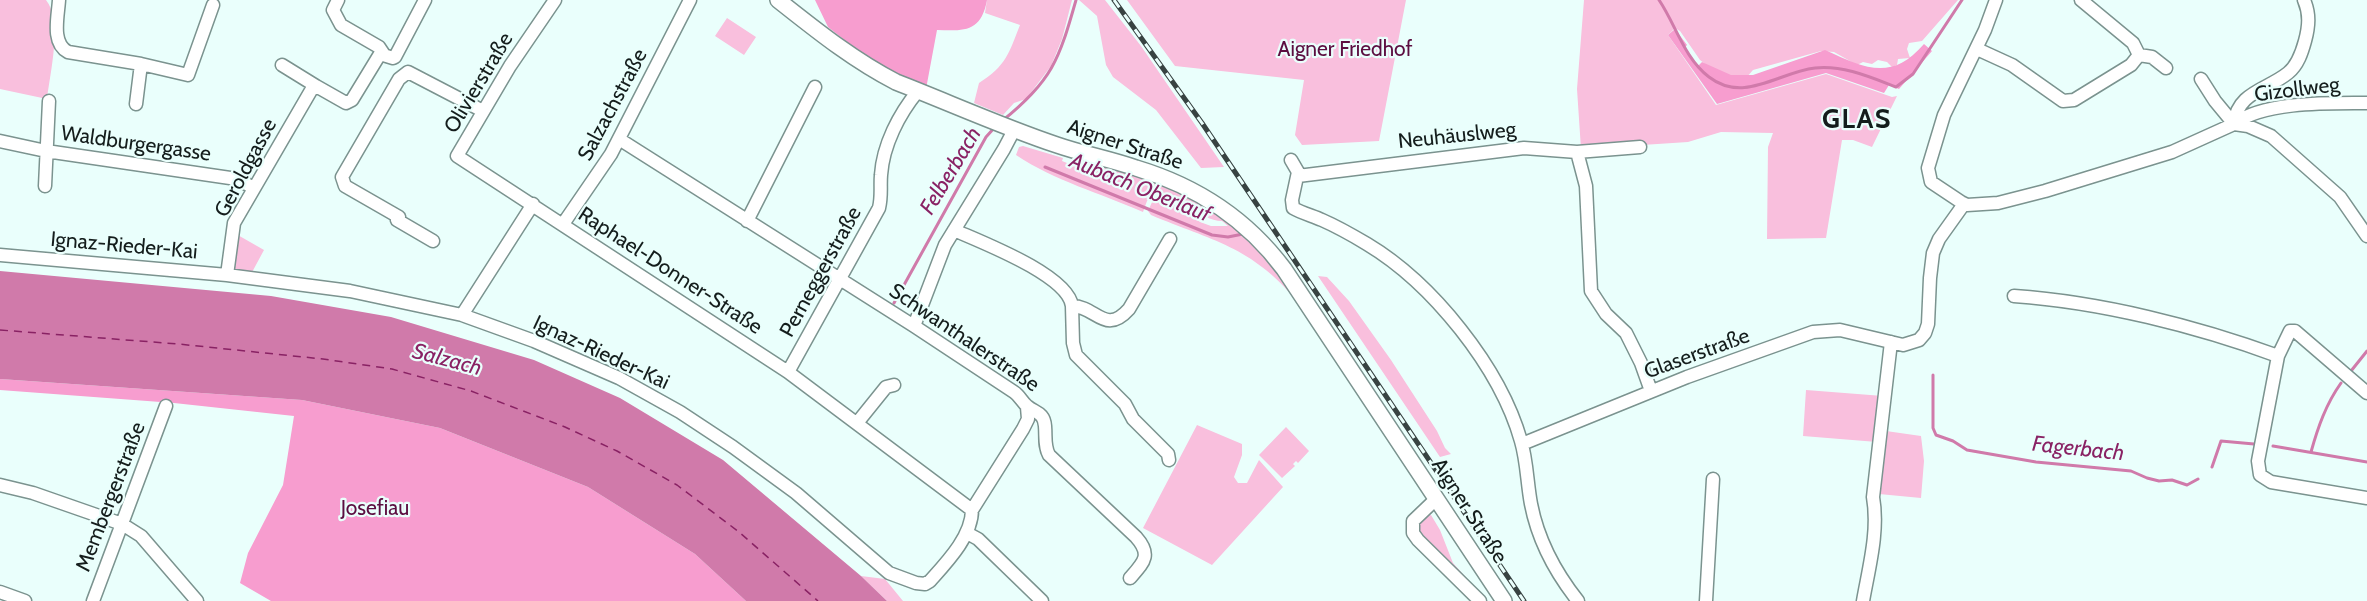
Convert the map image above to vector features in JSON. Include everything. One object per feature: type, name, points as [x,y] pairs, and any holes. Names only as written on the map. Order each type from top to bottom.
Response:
[{"type":"main road","name":"Aigner Straße","points":[[778,0],[865,65],[896,82],[1003,125],[1081,153],[1157,174],[1192,189],[1226,210],[1260,240],[1284,269],[1504,601]]},
{"type":"street","points":[[59,0],[58,40],[64,50],[188,75],[213,5]]},
{"type":"street","points":[[338,0],[333,10],[341,25],[379,47],[403,65],[405,73]]},
{"type":"street","points":[[388,56],[425,0]]},
{"type":"street","name":"Olivierstraße","points":[[458,156],[510,66],[555,0]]},
{"type":"street","name":"Salzachstraße","points":[[563,224],[601,170],[619,139],[690,0]]},
{"type":"street","points":[[1964,204],[1931,182],[1928,168],[1944,115],[1977,49],[1996,0]]},
{"type":"street","points":[[2081,0],[2133,43],[2139,55]]},
{"type":"street","points":[[2234,124],[2235,112],[2242,103],[2259,89],[2288,73],[2298,60],[2303,49],[2308,23],[2304,0]]},
{"type":"street","points":[[1977,49],[2012,65],[2063,101],[2068,102],[2131,65],[2139,55]]},
{"type":"street","points":[[282,65],[343,102],[349,102],[355,97],[380,54],[388,56]]},
{"type":"street","points":[[2139,55],[2152,57],[2166,68]]},
{"type":"street","points":[[136,104],[141,64]]},
{"type":"street","points":[[433,241],[397,220],[399,216],[345,186],[344,172],[399,79],[405,73],[411,72],[483,111]]},
{"type":"street","points":[[2201,79],[2234,124],[2248,126],[2271,136],[2338,194],[2367,236]]},
{"type":"street","name":"Geroldgasse","points":[[227,275],[234,222],[313,87],[316,86]]},
{"type":"street","points":[[747,221],[814,87]]},
{"type":"street","name":"Perneggerstraße","points":[[788,372],[879,208],[882,193],[880,176],[885,147],[918,91]]},
{"type":"street","name":"Waldburgergasse","points":[[45,186],[49,101]]},
{"type":"street","name":"Gizollweg","points":[[1964,204],[2013,200],[2172,152],[2234,124],[2244,116],[2312,104],[2367,103]]},
{"type":"street","points":[[914,326],[940,256],[1003,125]]},
{"type":"street","name":"Schwanthalerstraße","points":[[619,139],[914,326],[1014,392],[1027,407],[1037,411],[1044,418],[1046,447],[1049,455],[1140,541],[1145,553],[1144,561],[1130,578]]},
{"type":"street","name":"Waldburgergasse","points":[[0,141],[237,179],[254,188]]},
{"type":"street","name":"Neuhäuslweg","points":[[1298,176],[1524,148],[1577,152],[1640,147]]},
{"type":"street","points":[[1577,152],[1586,186],[1591,291],[1606,315],[1626,333],[1641,363],[1651,391]]},
{"type":"street","name":"Raphael-Donner-Straße","points":[[458,156],[788,372],[972,510]]},
{"type":"street","points":[[1291,160],[1297,167],[1298,176],[1292,200],[1294,209],[1346,232],[1384,256],[1428,294],[1459,326],[1477,352],[1505,399],[1522,444],[1533,511],[1540,537],[1564,583],[1578,601]]},
{"type":"street","points":[[462,315],[533,204]]},
{"type":"street","name":"Glaserstraße","points":[[1522,444],[1651,391],[1813,332],[1840,330],[1903,345],[1913,343],[1925,333],[1928,324],[1929,284],[1933,253],[1939,239],[1964,204]]},
{"type":"street","points":[[954,230],[1037,268],[1067,292],[1072,306],[1073,344],[1076,355],[1125,404],[1132,419],[1168,454],[1169,460]]},
{"type":"street","points":[[1072,306],[1082,307],[1104,320],[1119,318],[1129,309],[1170,239]]},
{"type":"street","name":"Ignaz-Rieder-Kai","points":[[0,255],[227,275],[350,291],[462,315],[534,341],[619,378],[680,412],[786,485],[880,567],[897,578],[916,584],[925,584],[930,581],[967,533],[972,510],[1028,419],[1027,407]]},
{"type":"street","points":[[2014,296],[2095,305],[2238,342],[2278,356]]},
{"type":"street","points":[[2367,393],[2295,331],[2290,331],[2278,356],[2258,461],[2259,475],[2271,482],[2367,498]]},
{"type":"street","points":[[1863,601],[1876,514],[1873,498],[1877,450],[1891,342]]},
{"type":"street","points":[[857,423],[886,387],[894,385]]},
{"type":"street","name":"Membergerstraße","points":[[93,601],[166,406]]},
{"type":"street","points":[[1706,601],[1713,479]]},
{"type":"street","points":[[0,484],[122,524],[141,536],[197,601]]},
{"type":"street","points":[[1436,499],[1413,521],[1413,533],[1430,553],[1456,575],[1480,601]]},
{"type":"street","points":[[967,533],[978,539],[1042,601]]},
{"type":"street","points":[[0,592],[25,601]]},
{"type":"green space","points":[[0,0],[46,0],[51,9],[55,34],[47,99],[0,89]]},
{"type":"green space","points":[[815,0],[987,0],[981,18],[976,24],[964,29],[937,30],[926,89],[876,65],[828,27]]},
{"type":"green space","points":[[987,0],[1072,0],[1062,39],[1051,66],[1026,99],[1014,103],[1003,115],[974,103],[979,83],[1001,65],[1020,25],[985,13]]},
{"type":"green space","points":[[1079,0],[1105,0],[1141,46],[1224,167],[1201,168],[1156,110],[1113,77],[1106,65],[1097,16]]},
{"type":"green space","name":"Aigner Friedhof","points":[[1127,0],[1406,0],[1379,141],[1302,145],[1295,135],[1304,80],[1175,66]]},
{"type":"green space","points":[[1584,0],[1958,0],[1922,41],[1909,43],[1907,49],[1910,58],[1898,59],[1897,65],[1892,67],[1887,62],[1878,60],[1872,64],[1863,62],[1857,65],[1834,52],[1821,51],[1753,70],[1746,78],[1717,73],[1700,60],[1680,31],[1675,28],[1668,35],[1716,105],[1826,74],[1892,97],[1897,96],[1872,147],[1853,140],[1842,140],[1826,238],[1767,239],[1768,147],[1773,133],[1721,132],[1688,142],[1581,149],[1577,89]]},
{"type":"green space","points":[[727,18],[756,37],[744,55],[715,36]]},
{"type":"green space","points":[[1675,29],[1687,45],[1684,48],[1698,66],[1702,62],[1731,75],[1753,75],[1825,50],[1853,62],[1877,68],[1900,63],[1912,56],[1924,44],[1932,51],[1899,89],[1889,85],[1884,93],[1826,73],[1717,104],[1668,35]]},
{"type":"green space","points":[[1023,146],[1063,158],[1062,161],[1077,167],[1114,168],[1174,186],[1242,230],[1287,281],[1297,301],[1264,268],[1247,256],[1212,239],[1151,215],[1148,211],[1153,200],[1159,198],[1174,204],[1200,222],[1211,226],[1228,226],[1222,221],[1213,220],[1180,201],[1162,194],[1152,194],[1143,212],[1031,164],[1016,155],[1019,147]]},
{"type":"green space","points":[[236,234],[264,250],[250,276],[235,274],[231,267]]},
{"type":"green space","points":[[1318,276],[1327,277],[1349,301],[1391,360],[1437,431],[1445,448],[1451,454],[1440,457]]},
{"type":"green space","name":"Josefiau","points":[[0,379],[302,400],[440,428],[588,487],[695,554],[746,601],[271,601],[240,583],[248,553],[283,485],[294,416],[174,403],[0,390]]},
{"type":"green space","points":[[1806,390],[1883,396],[1877,442],[1803,436]]},
{"type":"green space","points":[[1197,425],[1242,444],[1242,455],[1234,477],[1238,483],[1247,483],[1259,460],[1283,487],[1212,565],[1143,528]]},
{"type":"green space","points":[[1286,427],[1309,451],[1298,463],[1296,461],[1293,464],[1295,466],[1282,478],[1259,455]]},
{"type":"green space","points":[[1886,431],[1921,436],[1924,461],[1921,498],[1879,494]]},
{"type":"green space","points":[[1431,515],[1440,530],[1453,563],[1487,601],[1418,533],[1418,523],[1425,516]]},
{"type":"green space","points":[[861,576],[885,579],[903,601],[887,601]]},
{"type":"water","name":"Salzach","points":[[0,271],[271,296],[391,317],[534,360],[620,398],[723,460],[861,576],[887,601],[746,601],[695,554],[588,487],[440,428],[302,400],[0,379]]},
{"type":"waterway","name":"Felberbach","points":[[1002,121],[1032,94],[1051,68],[1064,39],[1076,0]]},
{"type":"waterway","points":[[1659,0],[1687,51],[1700,69],[1722,85],[1735,88],[1762,84],[1815,68],[1836,68],[1896,87],[1913,74],[1962,0]]},
{"type":"waterway","name":"Felberbach","points":[[894,303],[986,137],[995,127]]},
{"type":"waterway","name":"Aubach Oberlauf","points":[[1045,167],[1212,235],[1228,237],[1243,234]]},
{"type":"waterway","name":"Fagerbach","points":[[2351,371],[2367,351]]},
{"type":"waterway","name":"Fagerbach","points":[[1933,375],[1933,428],[1936,435],[1953,441],[1967,450],[2036,462],[2131,471],[2147,478],[2159,481],[2172,480],[2187,485],[2198,479]]},
{"type":"waterway","name":"Fagerbach","points":[[2311,452],[2323,416],[2341,383]]},
{"type":"waterway","name":"Fagerbach","points":[[2212,467],[2221,441],[2254,444]]},
{"type":"waterway","name":"Fagerbach","points":[[2273,446],[2367,462]]},
{"type":"ferry route","points":[[0,330],[178,344],[323,359],[392,369],[471,391],[565,427],[617,451],[677,485],[739,532],[818,601]]},
{"type":"railway","points":[[1114,0],[1202,123],[1524,601]]},
{"type":"district","name":"GLAS","points":[[1857,120]]}]
